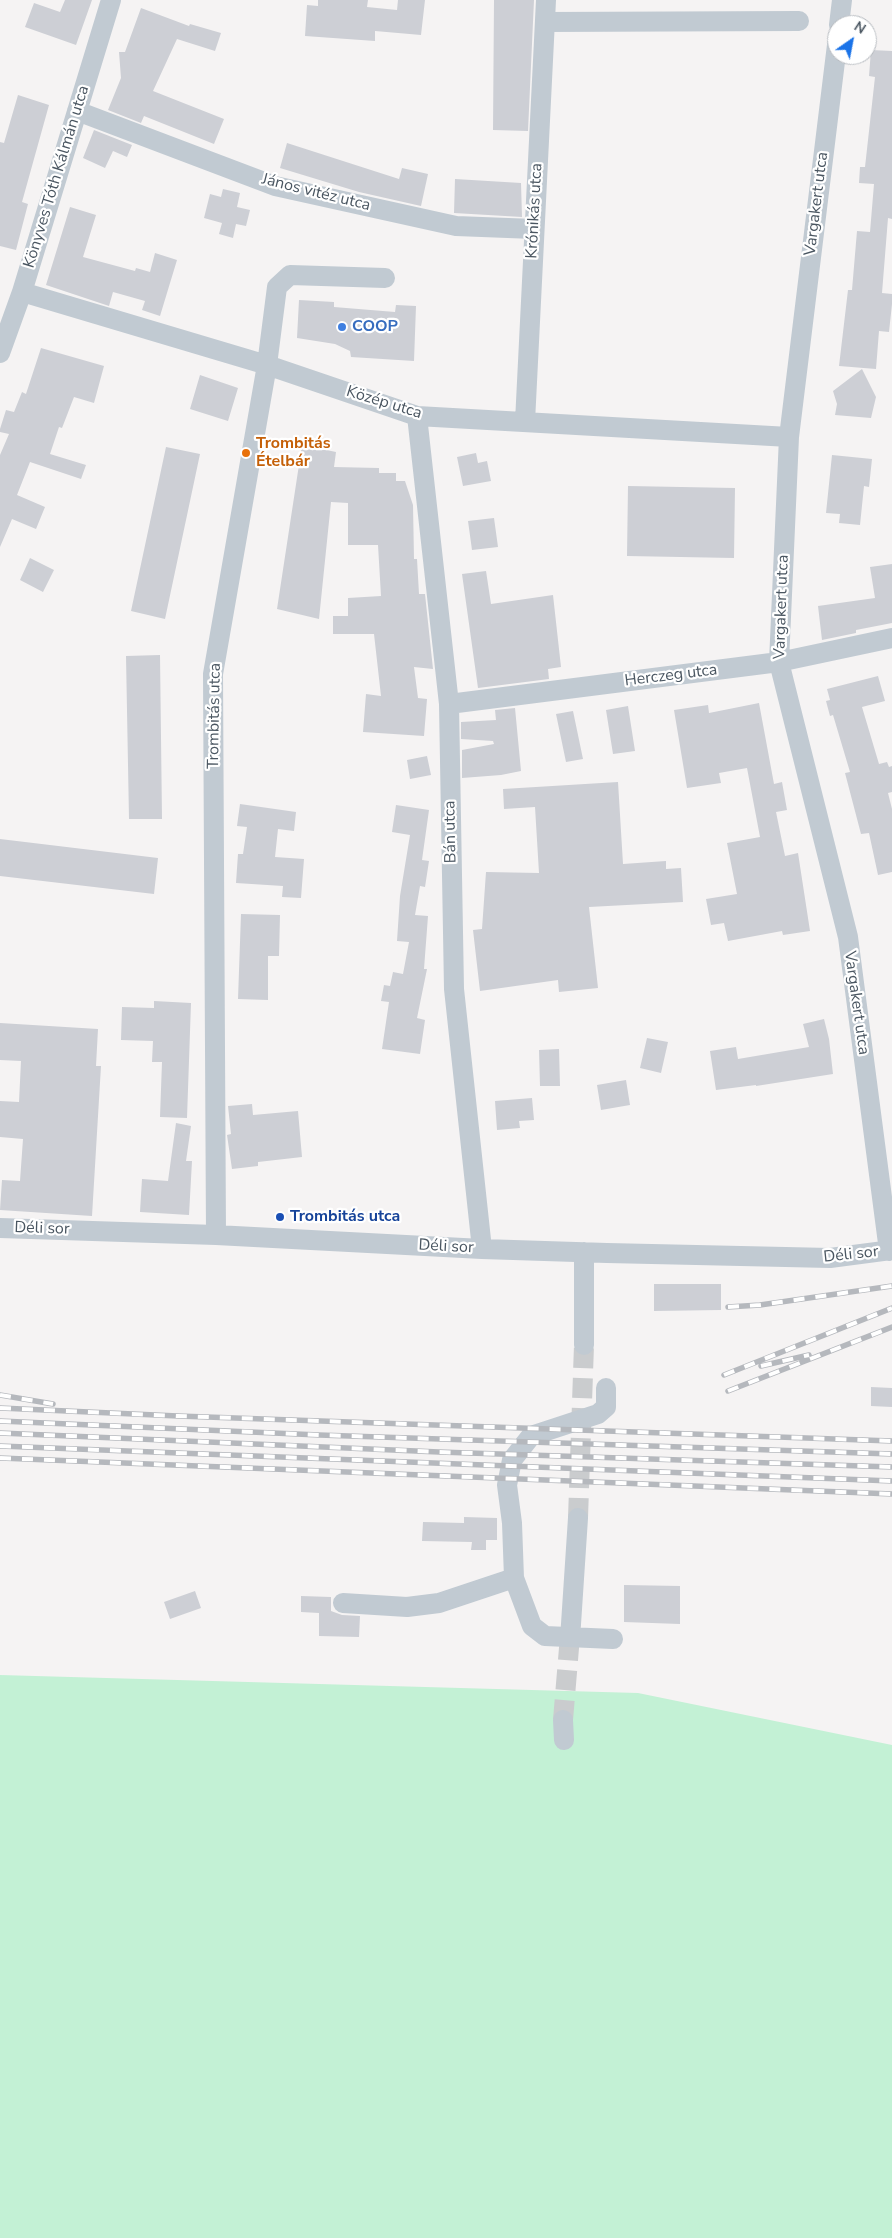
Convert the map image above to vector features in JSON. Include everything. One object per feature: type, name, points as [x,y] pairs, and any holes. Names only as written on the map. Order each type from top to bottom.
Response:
[{"type":"street","name":"Könyves Tóth Kálmán utca","points":[[0,353],[22,292],[111,0]]},
{"type":"street","name":"Krónikás utca","points":[[525,422],[546,0]]},
{"type":"street","points":[[840,15],[842,0]]},
{"type":"street","points":[[544,22],[799,21]]},
{"type":"street","name":"Vargakert utca","points":[[835,65],[789,437],[779,662],[848,937],[891,1250]]},
{"type":"street","name":"János vitéz utca","points":[[77,111],[275,186],[456,226],[534,229]]},
{"type":"street","name":"Trombitás utca","points":[[216,1234],[213,674],[267,365],[277,287],[290,275],[385,278]]},
{"type":"street","name":"Közép utca","points":[[22,292],[267,365],[417,416],[789,437]]},
{"type":"street","name":"Bán utca","points":[[417,416],[449,704],[454,989],[482,1249]]},
{"type":"street","name":"Herczeg utca","points":[[449,704],[779,662],[892,638]]},
{"type":"street","name":"Déli sor","points":[[0,1228],[216,1234],[482,1249],[584,1252],[830,1258],[891,1250]]},
{"type":"street","points":[[584,1252],[584,1345]]},
{"type":"street","points":[[606,1388],[606,1407],[598,1414],[531,1436],[512,1460],[508,1485],[512,1523],[514,1578],[532,1626],[545,1636],[613,1640]]},
{"type":"street","points":[[571,1624],[578,1518]]},
{"type":"street","points":[[343,1603],[407,1607],[439,1603],[514,1578]]},
{"type":"street","points":[[564,1720],[564,1740]]},
{"type":"green space","points":[[0,1675],[638,1693],[892,1745],[892,2238],[0,2238]]},
{"type":"building","points":[[65,0],[92,0],[76,45],[25,27],[34,3],[60,12]]},
{"type":"building","points":[[318,0],[368,0],[367,7],[397,10],[398,0],[425,0],[421,35],[375,31],[375,41],[305,36],[307,5],[318,6]]},
{"type":"building","points":[[494,0],[534,0],[528,131],[493,130]]},
{"type":"building","points":[[141,8],[189,26],[190,24],[221,33],[215,51],[177,39],[153,91],[224,119],[214,144],[144,116],[141,123],[108,110],[121,78],[119,52],[125,52]]},
{"type":"building","points":[[877,50],[892,51],[892,219],[888,218],[882,293],[892,294],[892,304],[889,332],[879,331],[876,369],[839,366],[848,290],[852,290],[857,231],[870,232],[874,184],[859,183],[860,167],[865,167],[875,77],[869,76],[870,65],[877,65]]},
{"type":"building","points":[[18,95],[49,105],[22,202],[28,204],[16,250],[0,246],[0,142],[4,143]]},
{"type":"building","points":[[94,130],[132,145],[127,157],[113,151],[105,168],[83,158]]},
{"type":"building","points":[[287,143],[399,179],[402,168],[428,174],[421,206],[359,192],[280,168]]},
{"type":"building","points":[[455,179],[521,183],[522,217],[454,213]]},
{"type":"building","points":[[223,189],[240,193],[237,207],[250,210],[246,226],[236,224],[233,238],[219,234],[222,223],[204,218],[210,194],[221,197]]},
{"type":"building","points":[[70,207],[96,215],[83,257],[135,271],[136,268],[150,272],[155,253],[177,260],[160,316],[142,310],[145,301],[113,292],[109,306],[46,285]]},
{"type":"building","points":[[299,300],[334,302],[334,307],[395,312],[396,305],[416,306],[414,361],[351,357],[350,351],[335,344],[297,338]]},
{"type":"building","points":[[41,348],[104,366],[94,403],[74,397],[62,428],[59,427],[50,454],[86,465],[81,479],[30,462],[17,495],[45,507],[36,529],[12,519],[0,547],[0,455],[9,434],[0,432],[0,429],[6,410],[14,412],[22,392],[26,394]]},
{"type":"building","points":[[862,369],[876,397],[871,418],[835,415],[837,404],[833,391]]},
{"type":"building","points":[[200,375],[238,388],[228,421],[190,409]]},
{"type":"building","points":[[302,445],[336,452],[334,467],[379,468],[379,473],[396,473],[396,481],[405,481],[413,505],[414,559],[417,559],[419,594],[425,594],[433,669],[414,667],[418,698],[427,699],[424,736],[363,732],[366,694],[381,696],[374,634],[333,634],[333,616],[348,616],[348,598],[381,596],[378,545],[348,545],[348,503],[331,502],[319,619],[277,609]]},
{"type":"building","points":[[166,447],[200,454],[165,619],[131,611]]},
{"type":"building","points":[[476,453],[478,463],[487,461],[491,481],[463,486],[457,457]]},
{"type":"building","points":[[832,455],[872,459],[869,487],[864,486],[860,525],[839,523],[840,514],[826,513]]},
{"type":"building","points":[[628,486],[735,488],[734,558],[627,556]]},
{"type":"building","points":[[494,518],[498,547],[472,550],[468,521]]},
{"type":"building","points":[[30,558],[54,570],[43,592],[20,580]]},
{"type":"building","points":[[892,564],[892,623],[856,630],[856,633],[822,640],[818,606],[875,598],[870,567]]},
{"type":"building","points":[[486,571],[491,604],[553,595],[561,667],[548,669],[549,679],[478,688],[462,574]]},
{"type":"building","points":[[160,655],[162,819],[129,819],[126,656]]},
{"type":"building","points":[[878,676],[885,701],[862,707],[879,764],[887,762],[889,767],[892,766],[892,792],[888,793],[892,809],[892,872],[878,875],[869,833],[861,834],[845,773],[850,772],[833,715],[830,716],[826,701],[830,700],[827,689]]},
{"type":"building","points":[[759,703],[774,784],[782,782],[787,810],[776,812],[785,856],[798,853],[810,931],[783,935],[782,931],[728,941],[724,923],[711,925],[706,899],[737,894],[727,843],[760,837],[747,768],[719,773],[721,783],[687,788],[674,710],[708,705],[709,713]]},
{"type":"building","points":[[628,706],[635,751],[613,754],[606,710]]},
{"type":"building","points":[[515,708],[521,771],[501,775],[462,778],[462,750],[494,744],[493,741],[461,739],[461,722],[496,720],[495,710]]},
{"type":"building","points":[[573,711],[583,759],[566,762],[556,714]]},
{"type":"building","points":[[427,756],[431,775],[410,779],[407,760]]},
{"type":"building","points":[[618,782],[623,864],[666,861],[666,869],[681,868],[683,902],[589,907],[598,988],[559,992],[558,980],[480,991],[473,930],[482,929],[486,872],[539,873],[535,807],[504,809],[503,789]]},
{"type":"building","points":[[240,804],[296,812],[294,831],[278,829],[275,857],[304,859],[301,898],[282,897],[283,886],[236,883],[238,854],[243,854],[247,827],[237,826]]},
{"type":"building","points":[[396,805],[429,810],[422,860],[429,861],[425,887],[420,886],[415,915],[428,916],[424,969],[427,969],[417,1018],[425,1020],[420,1054],[382,1049],[389,1002],[381,1001],[384,985],[390,986],[393,972],[403,974],[409,942],[397,941],[400,896],[410,835],[392,832]]},
{"type":"building","points":[[0,839],[158,858],[154,894],[0,876]]},
{"type":"building","points":[[241,914],[280,915],[279,956],[268,956],[268,1000],[238,999]]},
{"type":"building","points":[[154,1001],[191,1003],[187,1118],[160,1117],[162,1062],[152,1062],[153,1041],[121,1040],[122,1007],[154,1008]]},
{"type":"building","points":[[824,1019],[829,1039],[833,1074],[716,1090],[710,1051],[736,1047],[738,1059],[809,1047],[803,1024]]},
{"type":"building","points":[[0,1023],[98,1029],[96,1066],[101,1066],[92,1216],[0,1210],[2,1180],[20,1181],[23,1139],[0,1137],[0,1101],[19,1102],[21,1061],[0,1060]]},
{"type":"building","points":[[647,1038],[668,1042],[661,1073],[640,1068]]},
{"type":"building","points":[[559,1049],[560,1086],[540,1086],[539,1050]]},
{"type":"building","points":[[626,1080],[630,1105],[601,1110],[597,1085]]},
{"type":"building","points":[[532,1098],[534,1120],[519,1121],[520,1128],[497,1130],[495,1101]]},
{"type":"building","points":[[252,1104],[253,1115],[298,1111],[302,1157],[258,1162],[258,1166],[232,1169],[227,1135],[231,1134],[228,1106]]},
{"type":"building","points":[[176,1123],[191,1126],[186,1161],[192,1161],[189,1215],[140,1212],[142,1179],[168,1181]]},
{"type":"building","points":[[654,1284],[721,1284],[721,1310],[654,1311]]},
{"type":"building","points":[[871,1387],[892,1388],[892,1407],[871,1406]]},
{"type":"building","points":[[464,1517],[497,1518],[497,1540],[486,1540],[486,1550],[471,1550],[472,1542],[422,1541],[423,1522],[464,1523]]},
{"type":"building","points":[[624,1585],[680,1586],[680,1624],[624,1622]]},
{"type":"building","points":[[195,1591],[201,1608],[170,1619],[164,1602]]},
{"type":"building","points":[[301,1596],[331,1597],[331,1611],[342,1615],[360,1616],[359,1637],[319,1636],[319,1613],[301,1612]]},
{"type":"tunnel","points":[[578,1518],[584,1345]]},
{"type":"tunnel","points":[[563,1720],[571,1624]]},
{"type":"railway","points":[[728,1307],[760,1305],[892,1286]]},
{"type":"railway","points":[[724,1375],[892,1308]]},
{"type":"railway","points":[[728,1391],[892,1327]]},
{"type":"railway","points":[[761,1366],[809,1355]]},
{"type":"railway","points":[[0,1395],[53,1404]]},
{"type":"railway","points":[[0,1408],[892,1441]]},
{"type":"railway","points":[[0,1421],[319,1435],[892,1454]]},
{"type":"railway","points":[[0,1433],[439,1452],[892,1467]]},
{"type":"railway","points":[[0,1446],[892,1481]]},
{"type":"railway","points":[[0,1458],[892,1494]]},
{"type":"place","name":"COOP","points":[[342,327]]},
{"type":"place","name":"Trombitás Ételbár","points":[[246,453]]},
{"type":"place","name":"Trombitás utca","points":[[280,1217]]}]
